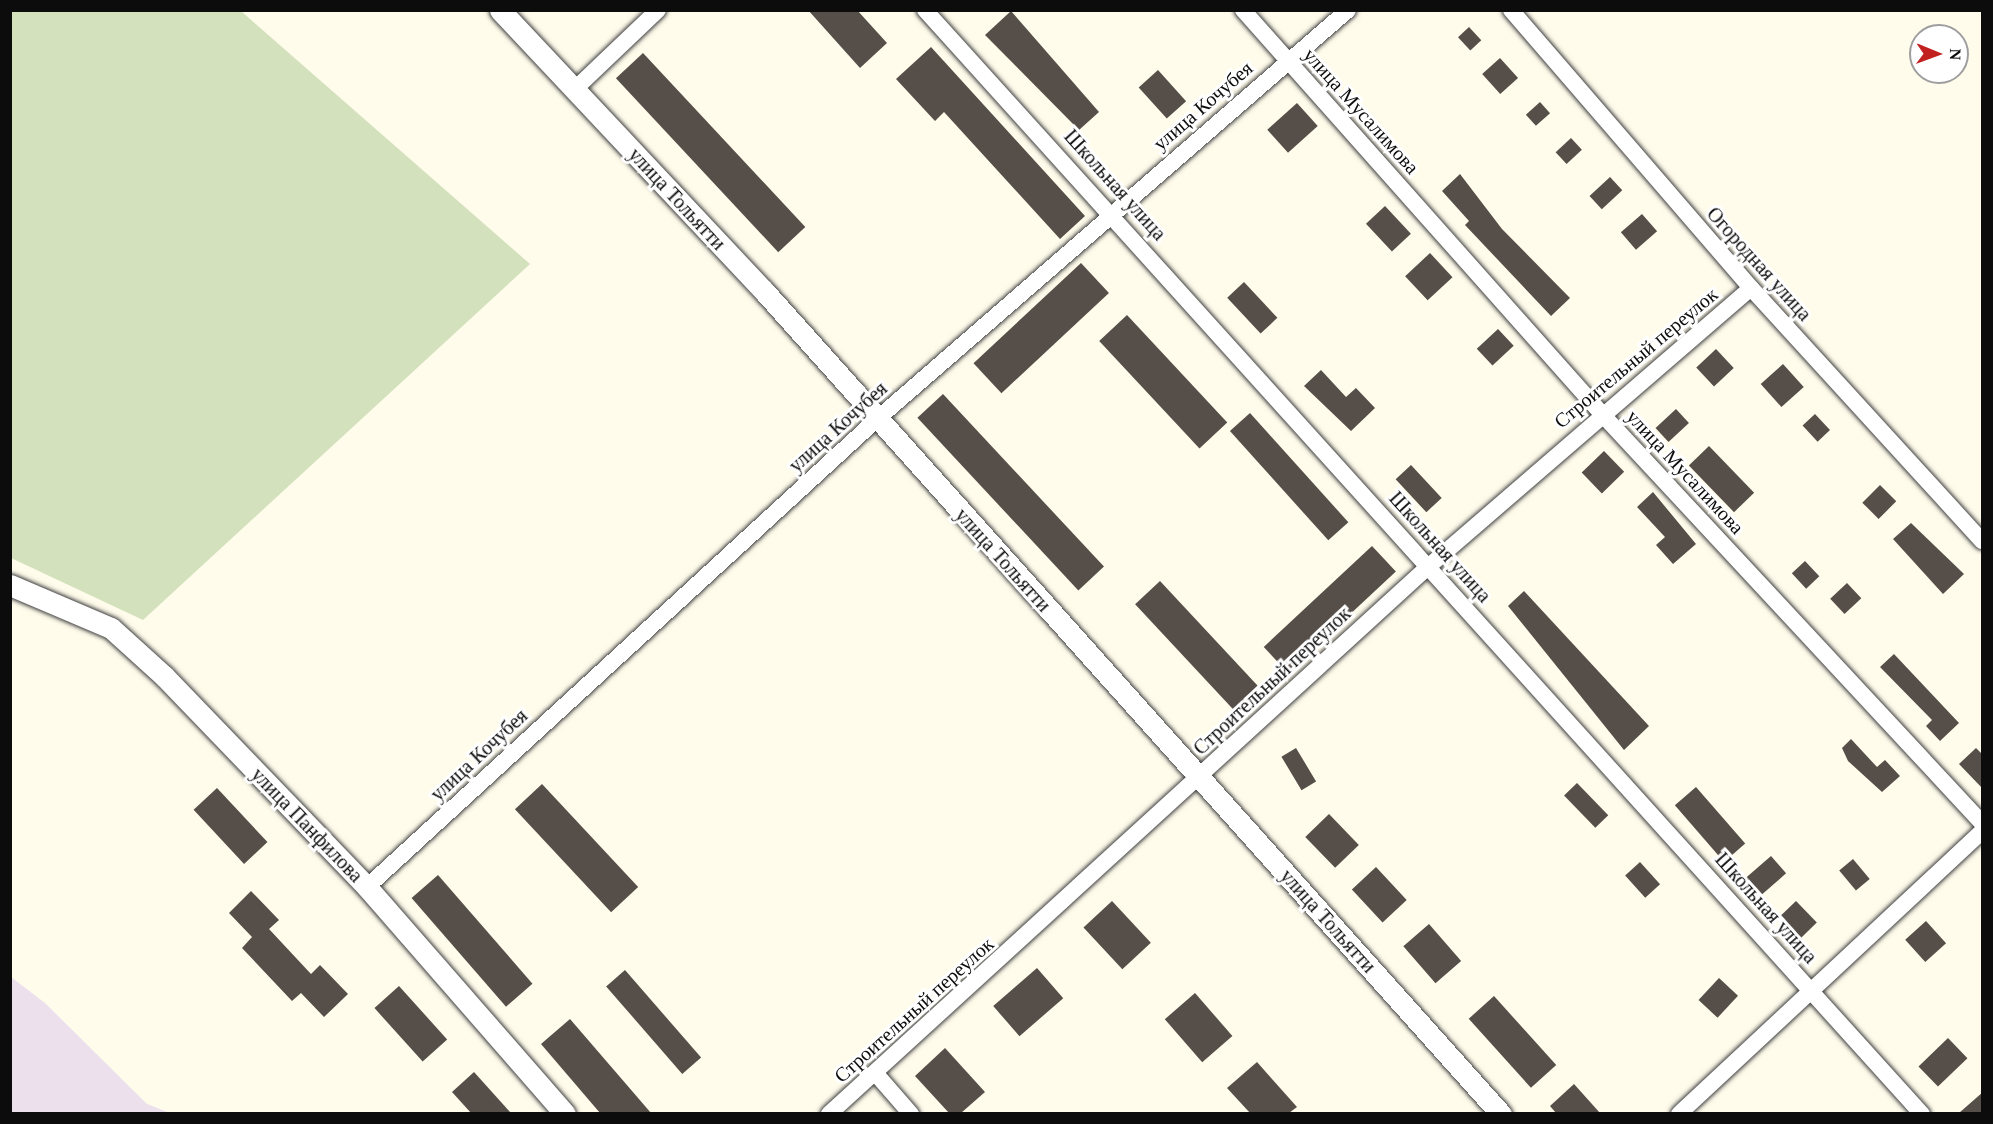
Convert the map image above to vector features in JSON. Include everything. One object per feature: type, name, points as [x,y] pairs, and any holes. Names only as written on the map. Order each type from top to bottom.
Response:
[{"type":"street","name":"улица Тольятти","points":[[500,10],[764,291],[876,420],[1501,1113]]},
{"type":"street","points":[[574,90],[658,10]]},
{"type":"street","name":"Школьная улица","points":[[925,10],[1113,213],[1922,1113]]},
{"type":"street","name":"улица Мусалимова","points":[[1243,10],[1601,414],[1983,823]]},
{"type":"street","name":"улица Кочубея","points":[[367,887],[876,420],[1287,60],[1348,10]]},
{"type":"street","name":"Огородная улица","points":[[1511,10],[1751,288],[1983,541]]},
{"type":"street","name":"Строительный переулок","points":[[829,1113],[877,1075],[1429,566],[1601,414],[1751,288]]},
{"type":"street","name":"улица Панфилова","points":[[10,585],[111,628],[165,677],[367,887],[566,1113]]},
{"type":"street","points":[[1679,1113],[1983,831]]},
{"type":"street","points":[[877,1075],[911,1113]]},
{"type":"shaded area","points":[[11,977],[45,1003],[147,1104],[170,1113],[11,1113]]},
{"type":"green space","points":[[10,11],[241,11],[530,264],[143,620],[11,558]]},
{"type":"building","points":[[808,10],[857,10],[887,43],[860,68]]},
{"type":"building","points":[[1011,11],[1099,112],[1079,130],[985,35]]},
{"type":"building","points":[[1469,27],[1481,40],[1470,50],[1458,37]]},
{"type":"building","points":[[931,47],[1085,216],[1060,239],[944,112],[935,121],[896,79]]},
{"type":"building","points":[[643,53],[805,227],[778,252],[616,78]]},
{"type":"building","points":[[1500,58],[1518,78],[1500,94],[1482,74]]},
{"type":"building","points":[[1158,70],[1186,101],[1167,119],[1139,87]]},
{"type":"building","points":[[1540,102],[1550,113],[1536,126],[1526,115]]},
{"type":"building","points":[[1297,103],[1318,126],[1288,153],[1267,130]]},
{"type":"building","points":[[1571,138],[1582,150],[1567,164],[1556,152]]},
{"type":"building","points":[[1460,174],[1502,229],[1570,298],[1551,316],[1465,225],[1469,221],[1442,191]]},
{"type":"building","points":[[1610,177],[1622,190],[1602,209],[1590,196]]},
{"type":"building","points":[[1385,206],[1411,234],[1392,252],[1366,224]]},
{"type":"building","points":[[1642,214],[1657,231],[1636,250],[1621,232]]},
{"type":"building","points":[[1430,253],[1453,277],[1428,300],[1405,276]]},
{"type":"building","points":[[1081,263],[1109,293],[1001,393],[973,363]]},
{"type":"building","points":[[1244,282],[1277,318],[1261,334],[1227,298]]},
{"type":"building","points":[[1127,315],[1227,423],[1199,448],[1099,341]]},
{"type":"building","points":[[1498,329],[1514,346],[1492,366],[1477,349]]},
{"type":"building","points":[[1716,349],[1734,368],[1714,386],[1696,367]]},
{"type":"building","points":[[1783,364],[1804,387],[1781,407],[1761,384]]},
{"type":"building","points":[[1321,370],[1346,397],[1356,388],[1375,408],[1351,431],[1304,386]]},
{"type":"building","points":[[943,394],[1104,567],[1078,590],[917,418]]},
{"type":"building","points":[[1676,409],[1689,423],[1668,442],[1656,428]]},
{"type":"building","points":[[1250,413],[1348,522],[1328,540],[1230,431]]},
{"type":"building","points":[[1815,414],[1830,430],[1818,442],[1803,426]]},
{"type":"building","points":[[1709,446],[1754,493],[1734,512],[1689,465]]},
{"type":"building","points":[[1604,451],[1624,472],[1602,493],[1582,473]]},
{"type":"building","points":[[1411,465],[1442,498],[1426,512],[1396,479]]},
{"type":"building","points":[[1880,485],[1896,501],[1879,519],[1862,503]]},
{"type":"building","points":[[1653,492],[1696,544],[1673,564],[1656,545],[1665,537],[1637,507]]},
{"type":"building","points":[[1911,523],[1964,574],[1943,594],[1893,539]]},
{"type":"building","points":[[1372,546],[1396,572],[1288,673],[1264,647]]},
{"type":"building","points":[[1805,561],[1819,576],[1806,589],[1792,573]]},
{"type":"building","points":[[1160,581],[1260,689],[1235,712],[1135,604]]},
{"type":"building","points":[[1847,583],[1861,598],[1845,614],[1830,599]]},
{"type":"building","points":[[1524,591],[1649,726],[1624,750],[1508,606]]},
{"type":"building","points":[[1894,654],[1959,723],[1940,741],[1926,726],[1932,720],[1880,667]]},
{"type":"building","points":[[1851,739],[1877,767],[1885,760],[1900,776],[1882,792],[1848,761],[1842,748]]},
{"type":"building","points":[[1296,748],[1316,781],[1302,790],[1281,757]]},
{"type":"building","points":[[1976,748],[1983,755],[1983,789],[1959,764]]},
{"type":"building","points":[[1577,783],[1608,815],[1595,828],[1564,796]]},
{"type":"building","points":[[542,784],[638,887],[611,912],[515,809]]},
{"type":"building","points":[[1696,787],[1745,844],[1724,862],[1675,805]]},
{"type":"building","points":[[217,788],[267,842],[244,864],[194,810]]},
{"type":"building","points":[[1329,814],[1359,845],[1335,868],[1305,837]]},
{"type":"building","points":[[1771,856],[1786,873],[1760,896],[1745,878]]},
{"type":"building","points":[[1853,859],[1870,879],[1856,890],[1839,871]]},
{"type":"building","points":[[1640,862],[1660,884],[1645,898],[1625,875]]},
{"type":"building","points":[[1376,867],[1407,900],[1383,922],[1352,890]]},
{"type":"building","points":[[438,875],[532,984],[506,1007],[412,898]]},
{"type":"building","points":[[251,891],[279,920],[269,929],[311,974],[320,965],[348,994],[324,1017],[301,993],[292,1001],[242,948],[252,937],[229,913]]},
{"type":"building","points":[[1112,901],[1151,943],[1122,969],[1083,928]]},
{"type":"building","points":[[1796,901],[1817,923],[1799,940],[1778,918]]},
{"type":"building","points":[[1926,921],[1946,943],[1925,962],[1905,940]]},
{"type":"building","points":[[1429,924],[1461,961],[1435,983],[1403,946]]},
{"type":"building","points":[[1037,968],[1063,998],[1019,1036],[993,1006]]},
{"type":"building","points":[[625,970],[701,1058],[682,1074],[606,986]]},
{"type":"building","points":[[1719,978],[1738,996],[1718,1018],[1699,1000]]},
{"type":"building","points":[[399,986],[447,1040],[423,1062],[374,1008]]},
{"type":"building","points":[[1195,993],[1232,1036],[1202,1062],[1165,1019]]},
{"type":"building","points":[[1494,996],[1556,1065],[1531,1088],[1469,1019]]},
{"type":"building","points":[[570,1019],[651,1113],[600,1113],[541,1044]]},
{"type":"building","points":[[1948,1038],[1967,1058],[1938,1087],[1919,1066]]},
{"type":"building","points":[[945,1048],[985,1092],[961,1113],[949,1113],[915,1076]]},
{"type":"building","points":[[1257,1062],[1297,1107],[1289,1113],[1250,1113],[1227,1088]]},
{"type":"building","points":[[474,1072],[511,1113],[471,1113],[452,1092]]},
{"type":"building","points":[[1574,1084],[1600,1113],[1556,1113],[1550,1106]]},
{"type":"building","points":[[1983,1092],[1983,1113],[1959,1113]]}]
